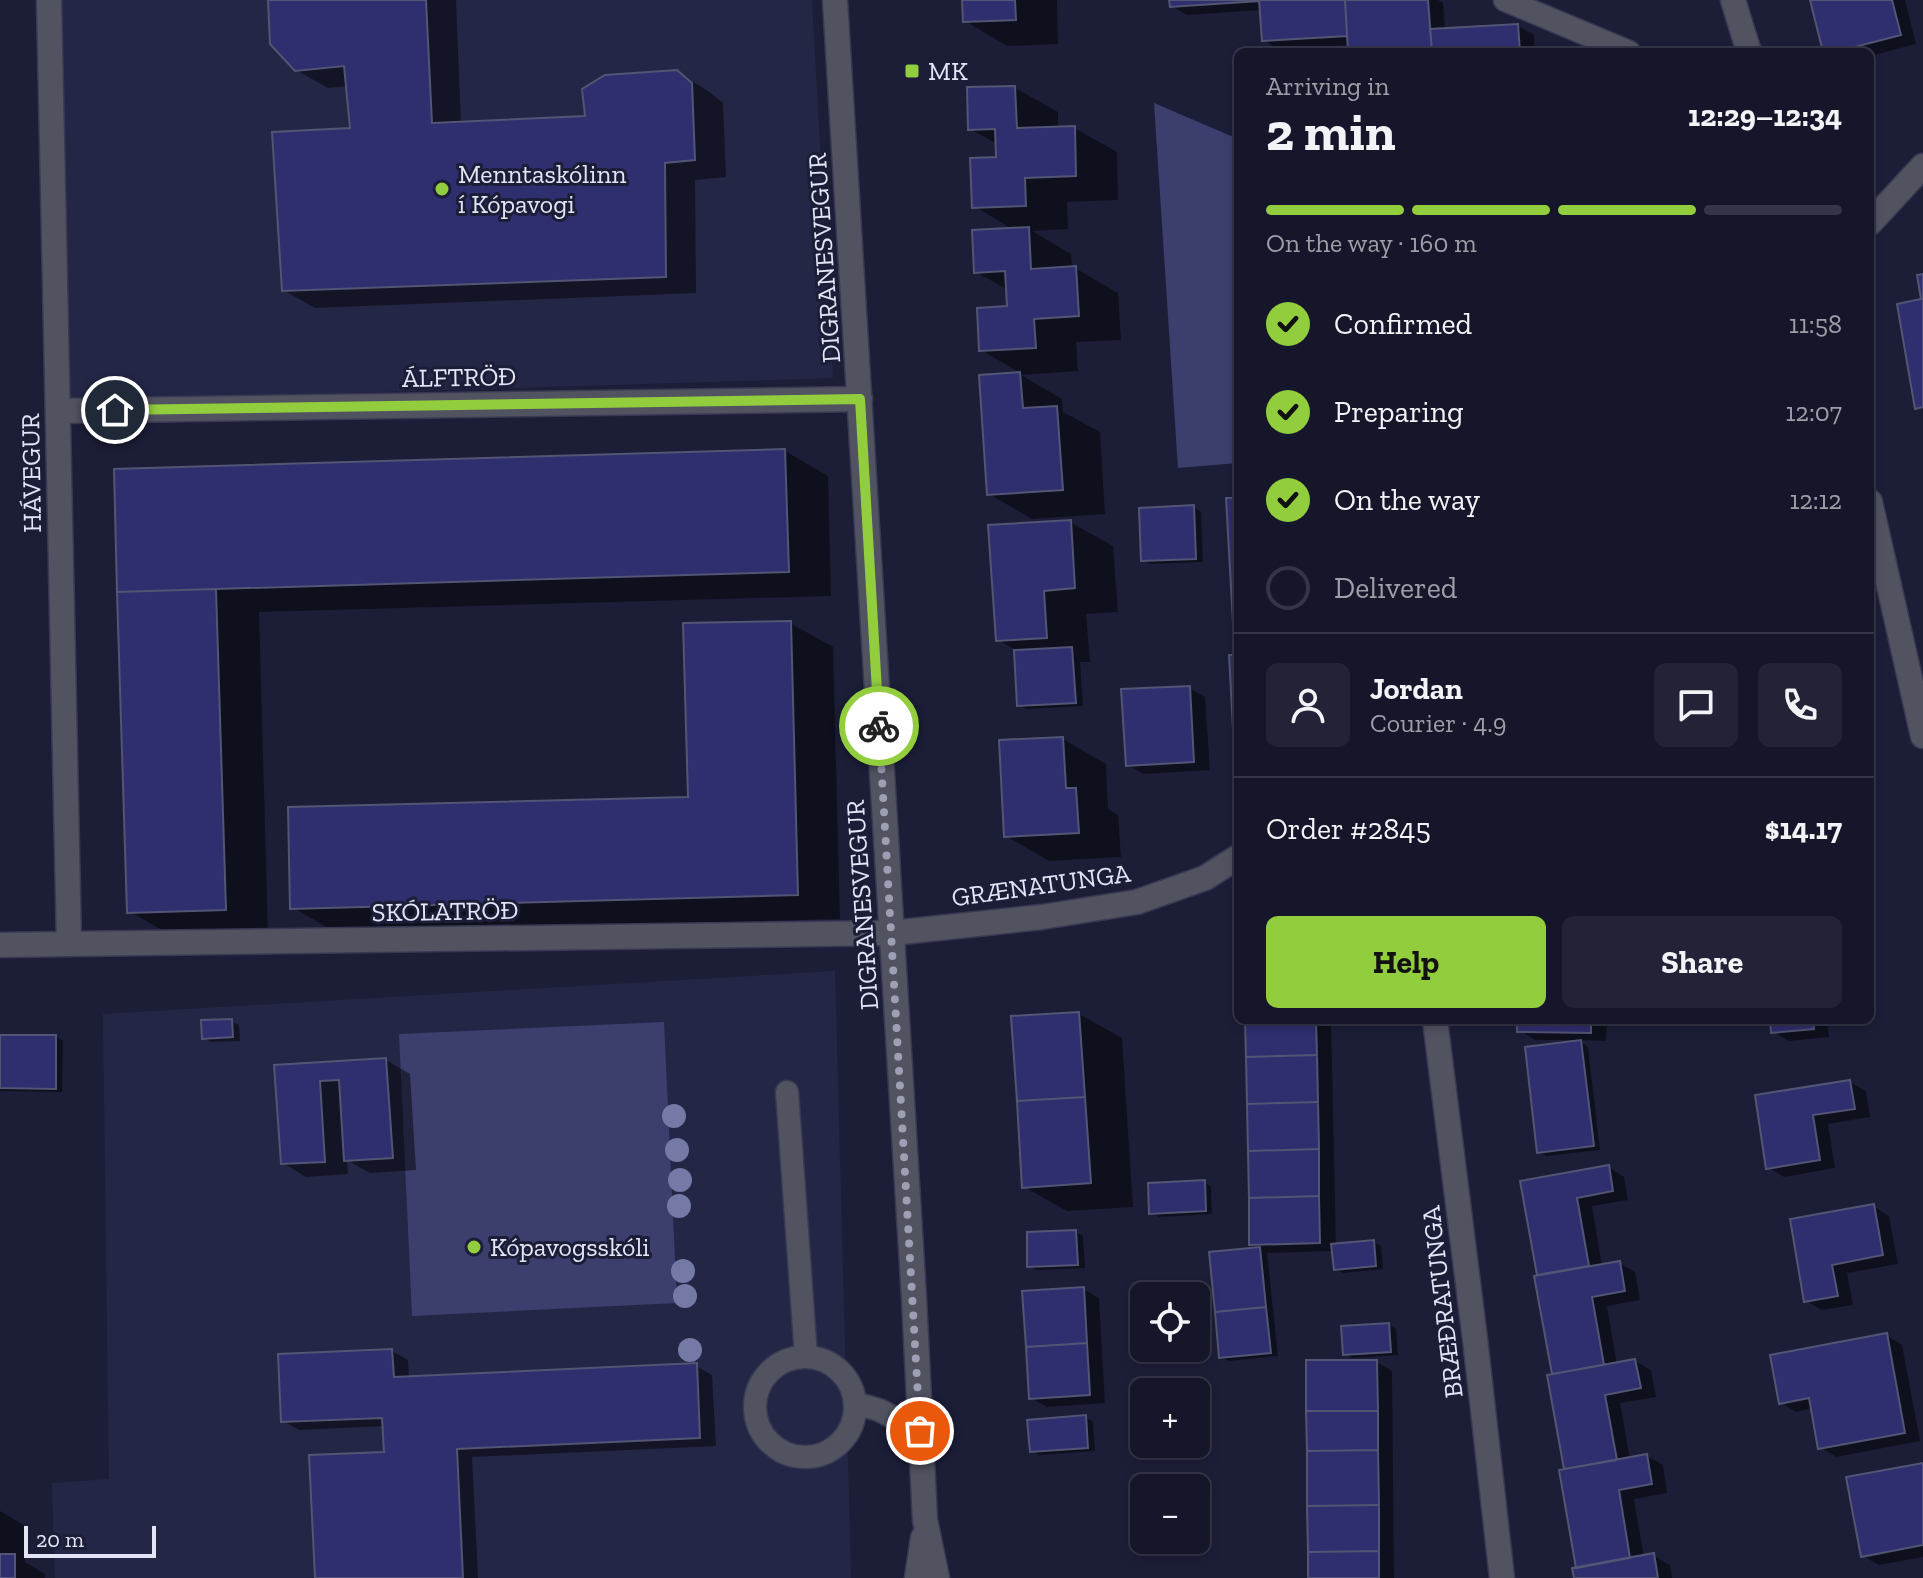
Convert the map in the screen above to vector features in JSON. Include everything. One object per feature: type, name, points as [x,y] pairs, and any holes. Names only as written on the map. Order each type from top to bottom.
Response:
[{"type":"street","name":"HÁVEGUR","points":[[49,0],[69,944]]},
{"type":"street","name":"DIGRANESVEGUR","points":[[835,0],[925,1520],[937,1578]]},
{"type":"street","points":[[1733,0],[1748,48]]},
{"type":"street","points":[[1874,219],[1923,166]]},
{"type":"street","name":"ÁLFTRÖÐ","points":[[58,411],[860,399]]},
{"type":"street","points":[[1874,520],[1923,736]]},
{"type":"street","name":"GRÆNATUNGA","points":[[892,933],[1042,917],[1137,902],[1205,878],[1234,860]]},
{"type":"street","name":"SKÓLATRÖÐ","points":[[0,945],[892,933]]},
{"type":"street","name":"BRÆÐRATUNGA","points":[[1436,1024],[1502,1578]]},
{"type":"street","name":"DIGRANESVEGUR","points":[[917,1578],[925,1520]]},
{"type":"lane","points":[[1505,0],[1619,48]]},
{"type":"lane","points":[[787,1092],[806,1356]]},
{"type":"lane","points":[[806,1356],[835,1366],[845,1376],[855,1403],[854,1420],[847,1436],[834,1449],[818,1456],[801,1457],[784,1453],[770,1443],[760,1429],[755,1413],[755,1395],[762,1379],[774,1367],[806,1356]]},
{"type":"lane","points":[[855,1403],[879,1410],[920,1431]]},
{"type":"shaded area","name":"Menntaskólinn í Kópavogi","points":[[60,0],[812,0],[833,378],[66,402]]},
{"type":"shaded area","points":[[1154,103],[1234,137],[1234,463],[1178,468]]},
{"type":"shaded area","name":"Kópavogsskóli","points":[[835,971],[851,1578],[55,1578],[52,1483],[109,1479],[103,1014]]},
{"type":"shaded area","points":[[664,1022],[677,1303],[412,1316],[399,1034]]},
{"type":"building","points":[[268,0],[426,0],[432,123],[585,116],[582,89],[605,75],[677,70],[692,83],[695,160],[665,163],[666,277],[282,291],[272,132],[350,128],[344,66],[295,71],[270,44]]},
{"type":"building","points":[[962,0],[1015,0],[1016,20],[963,22]]},
{"type":"building","points":[[1169,0],[1259,0],[1259,1],[1170,7]]},
{"type":"building","points":[[1259,0],[1345,0],[1347,36],[1262,41]]},
{"type":"building","points":[[1345,0],[1428,0],[1432,48],[1348,48]]},
{"type":"building","points":[[1810,0],[1892,0],[1901,35],[1851,48],[1822,48]]},
{"type":"building","points":[[1518,24],[1520,48],[1432,48],[1430,29]]},
{"type":"building","points":[[1015,86],[1017,128],[1075,126],[1076,176],[1025,178],[1026,206],[972,208],[970,158],[996,157],[995,129],[968,130],[967,87]]},
{"type":"building","points":[[1029,227],[1031,269],[1076,266],[1079,316],[1034,319],[1036,348],[979,351],[977,308],[1007,306],[1005,271],[974,273],[972,230]]},
{"type":"building","points":[[1923,274],[1923,407],[1915,409],[1897,304],[1921,299],[1917,275]]},
{"type":"building","points":[[1020,372],[1023,408],[1057,406],[1063,490],[987,495],[979,375]]},
{"type":"building","points":[[785,449],[789,572],[117,592],[114,469]]},
{"type":"building","points":[[1226,498],[1234,498],[1233,623]]},
{"type":"building","points":[[1194,505],[1196,559],[1141,561],[1139,508]]},
{"type":"building","points":[[1071,520],[1075,588],[1044,591],[1047,638],[996,641],[988,525]]},
{"type":"building","points":[[216,589],[226,910],[127,913],[117,592]]},
{"type":"building","points":[[791,621],[798,895],[290,909],[288,807],[688,797],[683,623]]},
{"type":"building","points":[[1072,647],[1076,703],[1017,706],[1014,650]]},
{"type":"building","points":[[1229,655],[1234,655],[1233,729]]},
{"type":"building","points":[[1190,686],[1194,762],[1126,766],[1121,689]]},
{"type":"building","points":[[1063,737],[1066,788],[1076,788],[1079,833],[1004,837],[999,740]]},
{"type":"building","points":[[1079,1012],[1085,1097],[1017,1101],[1011,1016]]},
{"type":"building","points":[[232,1019],[233,1037],[202,1039],[201,1020]]},
{"type":"building","points":[[1245,1024],[1316,1024],[1317,1055],[1246,1057]]},
{"type":"building","points":[[1517,1024],[1591,1024],[1591,1033],[1517,1032]]},
{"type":"building","points":[[1770,1024],[1813,1024],[1814,1029],[1771,1033]]},
{"type":"building","points":[[0,1035],[56,1035],[56,1089],[0,1088]]},
{"type":"building","points":[[1581,1040],[1594,1146],[1537,1153],[1525,1047]]},
{"type":"building","points":[[1317,1055],[1318,1102],[1247,1104],[1246,1057]]},
{"type":"building","points":[[386,1058],[393,1158],[344,1161],[339,1080],[320,1081],[325,1162],[281,1164],[274,1065]]},
{"type":"building","points":[[1850,1080],[1855,1109],[1813,1115],[1820,1160],[1766,1169],[1755,1095]]},
{"type":"building","points":[[1085,1097],[1091,1183],[1022,1188],[1017,1101]]},
{"type":"building","points":[[1318,1102],[1319,1149],[1248,1151],[1247,1104]]},
{"type":"building","points":[[1319,1149],[1319,1196],[1249,1198],[1248,1151]]},
{"type":"building","points":[[1609,1165],[1613,1191],[1577,1198],[1589,1266],[1537,1275],[1520,1181]]},
{"type":"building","points":[[1205,1180],[1206,1211],[1149,1214],[1148,1183]]},
{"type":"building","points":[[1319,1196],[1320,1243],[1249,1245],[1249,1198]]},
{"type":"building","points":[[1874,1204],[1883,1255],[1832,1265],[1838,1296],[1804,1302],[1790,1219]]},
{"type":"building","points":[[1076,1230],[1078,1265],[1027,1267],[1027,1232]]},
{"type":"building","points":[[1374,1240],[1376,1266],[1334,1270],[1331,1244]]},
{"type":"building","points":[[1260,1247],[1266,1307],[1215,1312],[1209,1252]]},
{"type":"building","points":[[1620,1261],[1625,1291],[1592,1297],[1604,1365],[1552,1374],[1534,1276]]},
{"type":"building","points":[[1084,1287],[1087,1343],[1026,1347],[1022,1291]]},
{"type":"building","points":[[1266,1307],[1271,1353],[1219,1358],[1215,1312]]},
{"type":"building","points":[[1389,1323],[1391,1352],[1343,1355],[1341,1326]]},
{"type":"building","points":[[1887,1333],[1905,1433],[1818,1449],[1809,1398],[1779,1404],[1770,1355]]},
{"type":"building","points":[[1087,1343],[1090,1395],[1029,1399],[1026,1347]]},
{"type":"building","points":[[392,1349],[394,1377],[697,1363],[700,1438],[457,1449],[463,1578],[315,1578],[309,1455],[384,1452],[382,1418],[281,1422],[278,1354]]},
{"type":"building","points":[[1635,1359],[1641,1388],[1605,1395],[1617,1460],[1564,1469],[1547,1375]]},
{"type":"building","points":[[1306,1360],[1377,1360],[1378,1411],[1306,1411]]},
{"type":"building","points":[[1306,1411],[1378,1411],[1378,1450],[1307,1451]]},
{"type":"building","points":[[1086,1415],[1088,1448],[1030,1452],[1027,1420]]},
{"type":"building","points":[[1378,1450],[1379,1505],[1307,1506],[1307,1451]]},
{"type":"building","points":[[1647,1454],[1652,1484],[1619,1490],[1630,1558],[1576,1568],[1559,1470]]},
{"type":"building","points":[[1923,1463],[1923,1545],[1861,1557],[1846,1477]]},
{"type":"building","points":[[1379,1505],[1379,1551],[1308,1552],[1307,1506]]},
{"type":"building","points":[[1379,1551],[1379,1578],[1308,1578],[1308,1552]]},
{"type":"building","points":[[1654,1553],[1658,1578],[1574,1578],[1572,1568]]},
{"type":"building","points":[[0,1554],[15,1554],[15,1578],[0,1578]]},
{"type":"way so far","points":[[879,726],[920,1431]]},
{"type":"place","name":"MK","points":[[912,71]]},
{"type":"place","name":"Menntaskólinn í Kópavogi","points":[[442,189]]},
{"type":"place","name":"Kópavogsskóli","points":[[474,1247]]},
{"type":"route","points":[[115,410],[860,399],[879,726]]}]
